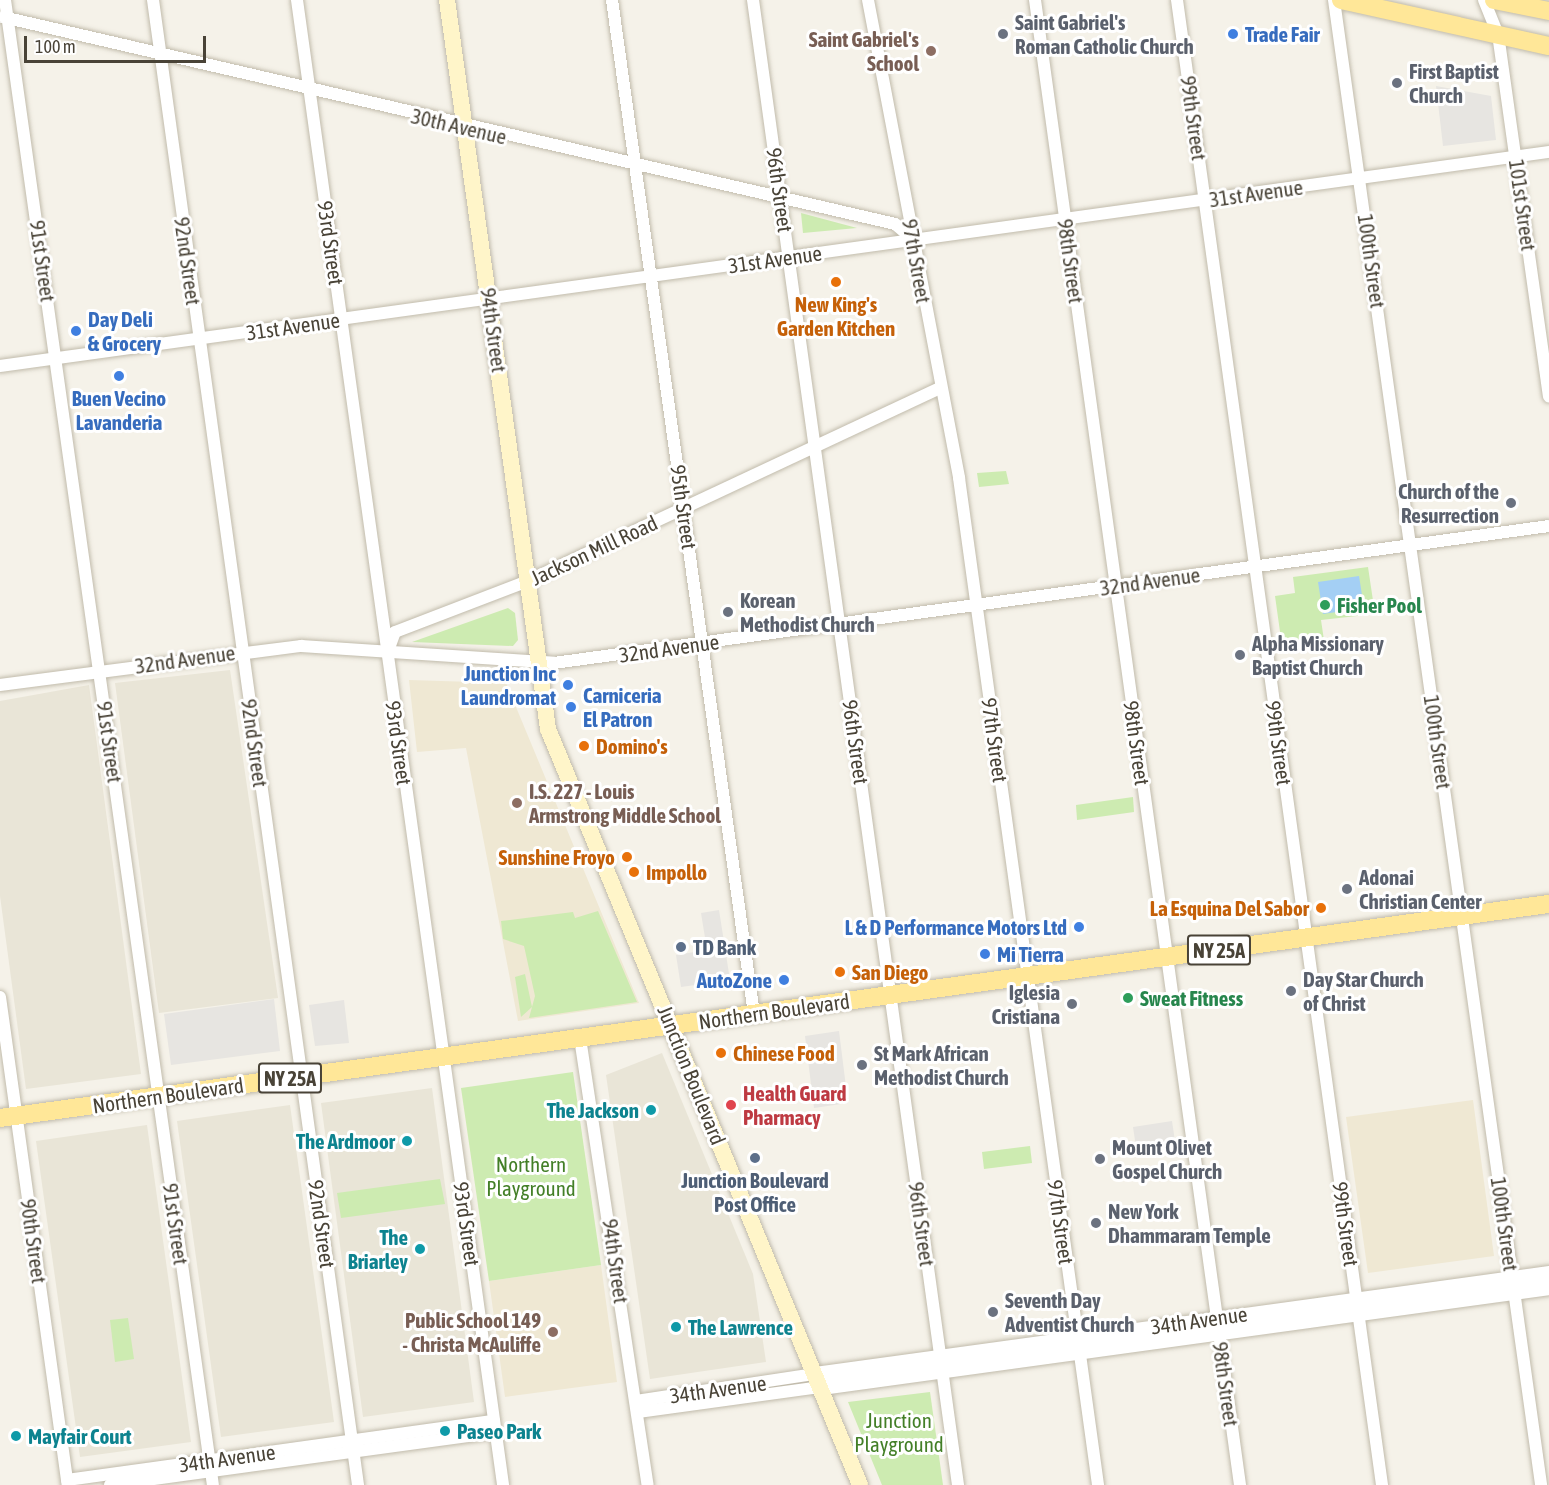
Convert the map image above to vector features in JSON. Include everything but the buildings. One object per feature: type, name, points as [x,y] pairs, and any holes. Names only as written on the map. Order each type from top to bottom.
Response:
[{"type":"main road","name":"94th Street","points":[[447,0],[539,661]]},
{"type":"main road","points":[[1341,0],[1549,46]]},
{"type":"main road","points":[[1493,8],[1549,11]]},
{"type":"main road","name":"Junction Boulevard","points":[[539,661],[548,729],[860,1485]]},
{"type":"main road","name":"Northern Boulevard","points":[[8,1117],[1549,904]]},
{"type":"street","name":"91st Street","points":[[5,0],[4,17],[56,359],[213,1485]]},
{"type":"street","name":"92nd Street","points":[[153,0],[358,1485]]},
{"type":"street","name":"93rd Street","points":[[297,0],[503,1485]]},
{"type":"street","name":"95th Street","points":[[612,0],[754,1014]]},
{"type":"street","name":"96th Street","points":[[753,0],[958,1485]]},
{"type":"street","name":"97th Street","points":[[868,0],[914,240],[938,389],[959,478],[1098,1485]]},
{"type":"street","name":"98th Street","points":[[1035,0],[1240,1485]]},
{"type":"street","name":"99th Street","points":[[1177,0],[1382,1485]]},
{"type":"street","name":"100th Street","points":[[1334,0],[1541,1485]]},
{"type":"street","name":"101st Street","points":[[1484,0],[1493,8],[1498,34],[1549,396]]},
{"type":"street","name":"30th Avenue","points":[[4,17],[637,167],[895,224],[914,240]]},
{"type":"street","name":"31st Avenue","points":[[0,366],[1549,152]]},
{"type":"street","name":"Jackson Mill Road","points":[[387,652],[395,632],[528,581],[938,389]]},
{"type":"street","name":"32nd Avenue","points":[[0,685],[243,650],[301,646],[539,661],[702,643],[1549,526]]},
{"type":"street","name":"90th Street","points":[[0,997],[8,1117],[67,1483]]},
{"type":"street","name":"94th Street","points":[[580,1038],[648,1485]]},
{"type":"street","name":"34th Avenue","points":[[1514,1285],[1549,1273]]},
{"type":"street","name":"34th Avenue","points":[[637,1407],[1514,1285],[1549,1287]]},
{"type":"street","name":"34th Avenue","points":[[67,1483],[495,1427]]},
{"type":"street","name":"34th Avenue","points":[[110,1485],[210,1466]]},
{"type":"shaded area","points":[[1436,86],[1491,96],[1496,140],[1443,146]]},
{"type":"shaded area","points":[[230,670],[278,998],[159,1013],[115,683]]},
{"type":"shaded area","name":"I.S. 227 - Louis Armstrong Middle School","points":[[409,680],[506,683],[639,1003],[518,1021],[466,748],[417,752]]},
{"type":"shaded area","points":[[89,685],[141,1074],[26,1089],[0,896],[0,701]]},
{"type":"shaded area","points":[[719,910],[730,980],[681,987],[676,955],[707,950],[701,913]]},
{"type":"shaded area","points":[[274,999],[280,1051],[171,1065],[164,1014]]},
{"type":"shaded area","points":[[344,1000],[349,1043],[315,1046],[309,1005]]},
{"type":"shaded area","points":[[839,1031],[848,1103],[814,1108],[805,1036]]},
{"type":"shaded area","points":[[662,1053],[753,1274],[766,1362],[650,1379],[606,1075]]},
{"type":"shaded area","points":[[432,1088],[474,1402],[363,1417],[321,1103]]},
{"type":"shaded area","points":[[1473,1100],[1494,1256],[1368,1273],[1346,1117]]},
{"type":"shaded area","points":[[290,1105],[334,1422],[221,1437],[177,1121]]},
{"type":"shaded area","points":[[1172,1121],[1176,1148],[1137,1154],[1133,1127]]},
{"type":"shaded area","points":[[147,1125],[191,1442],[80,1457],[36,1141]]},
{"type":"shaded area","name":"Public School 149 - Christa McAuliffe","points":[[601,1265],[617,1382],[505,1397],[489,1281]]},
{"type":"green space","points":[[801,213],[857,228],[803,233]]},
{"type":"green space","points":[[1006,471],[1009,484],[979,487],[977,473]]},
{"type":"green space","name":"Fisher Pool","points":[[1368,567],[1375,614],[1321,620],[1325,647],[1283,653],[1275,596],[1295,593],[1293,577]]},
{"type":"green space","points":[[508,608],[515,613],[518,640],[513,646],[412,642]]},
{"type":"green space","points":[[1133,797],[1134,812],[1077,820],[1076,805]]},
{"type":"green space","points":[[598,911],[637,1002],[529,1018],[535,996],[524,946],[503,939],[501,921],[573,912],[575,918]]},
{"type":"green space","points":[[525,974],[532,1007],[521,1017],[515,977]]},
{"type":"green space","name":"Northern Playground","points":[[573,1072],[601,1265],[489,1281],[461,1088]]},
{"type":"green space","points":[[1030,1146],[1032,1163],[984,1169],[982,1152]]},
{"type":"green space","points":[[440,1179],[445,1204],[341,1218],[337,1193]]},
{"type":"green space","points":[[128,1318],[134,1359],[115,1362],[110,1320]]},
{"type":"green space","name":"Junction Playground","points":[[930,1392],[943,1485],[882,1485],[848,1402]]},
{"type":"water","points":[[1359,576],[1364,608],[1323,614],[1318,582]]},
{"type":"place","name":"Saint Gabriel's Roman Catholic Church","points":[[1003,34]]},
{"type":"place","name":"Trade Fair","points":[[1233,34]]},
{"type":"place","name":"Saint Gabriel's School","points":[[931,51]]},
{"type":"place","name":"First Baptist Church","points":[[1397,83]]},
{"type":"place","name":"New King's Garden Kitchen","points":[[836,282]]},
{"type":"place","name":"Day Deli & Grocery","points":[[76,331]]},
{"type":"place","name":"Buen Vecino Lavanderia","points":[[119,376]]},
{"type":"place","name":"Church of the Resurrection","points":[[1511,503]]},
{"type":"place","name":"Fisher Pool","points":[[1325,605]]},
{"type":"place","name":"Korean Methodist Church","points":[[728,612]]},
{"type":"place","name":"Alpha Missionary Baptist Church","points":[[1240,655]]},
{"type":"place","name":"Junction Inc Laundromat","points":[[568,685]]},
{"type":"place","name":"Carniceria El Patron","points":[[571,707]]},
{"type":"place","name":"Domino's","points":[[584,746]]},
{"type":"place","name":"I.S. 227 - Louis Armstrong Middle School","points":[[517,803]]},
{"type":"place","name":"Sunshine Froyo","points":[[627,857]]},
{"type":"place","name":"Impollo","points":[[634,872]]},
{"type":"place","name":"Adonai Christian Center","points":[[1347,889]]},
{"type":"place","name":"La Esquina Del Sabor","points":[[1321,908]]},
{"type":"place","name":"L & D Performance Motors Ltd","points":[[1079,927]]},
{"type":"place","name":"TD Bank","points":[[681,947]]},
{"type":"place","name":"Mi Tierra","points":[[985,954]]},
{"type":"place","name":"San Diego","points":[[840,972]]},
{"type":"place","name":"AutoZone","points":[[784,980]]},
{"type":"place","name":"Day Star Church of Christ","points":[[1291,991]]},
{"type":"place","name":"Sweat Fitness","points":[[1128,998]]},
{"type":"place","name":"Iglesia Cristiana","points":[[1072,1004]]},
{"type":"place","name":"Chinese Food","points":[[721,1053]]},
{"type":"place","name":"St Mark African Methodist Church","points":[[862,1065]]},
{"type":"place","name":"Health Guard Pharmacy","points":[[731,1105]]},
{"type":"place","name":"The Jackson","points":[[651,1110]]},
{"type":"place","name":"The Ardmoor","points":[[407,1141]]},
{"type":"place","name":"Junction Boulevard Post Office","points":[[755,1158]]},
{"type":"place","name":"Mount Olivet Gospel Church","points":[[1100,1159]]},
{"type":"place","name":"New York Dhammaram Temple","points":[[1096,1223]]},
{"type":"place","name":"The Briarley","points":[[420,1249]]},
{"type":"place","name":"Seventh Day Adventist Church","points":[[993,1312]]},
{"type":"place","name":"The Lawrence","points":[[676,1327]]},
{"type":"place","name":"Public School 149 - Christa McAuliffe","points":[[553,1332]]},
{"type":"place","name":"Paseo Park","points":[[445,1431]]},
{"type":"place","name":"Mayfair Court","points":[[16,1436]]}]
